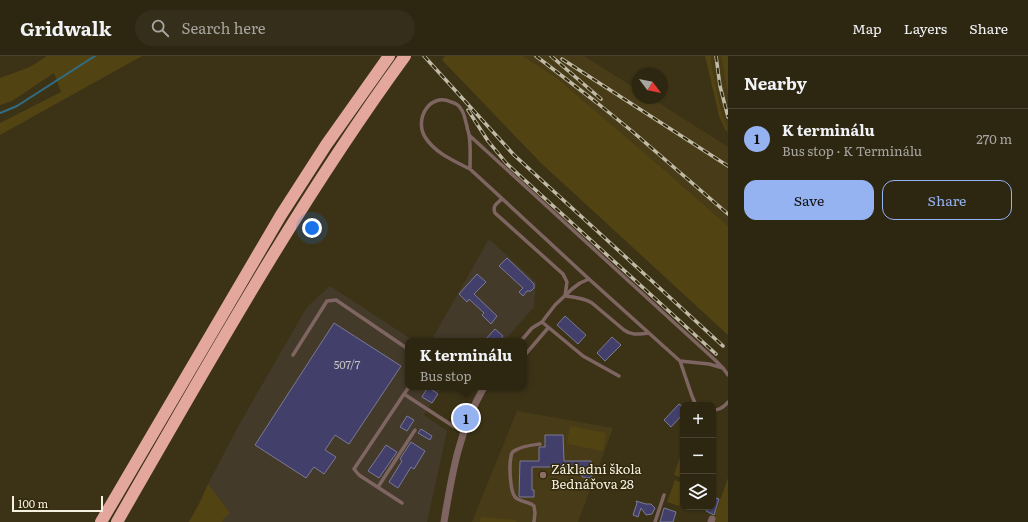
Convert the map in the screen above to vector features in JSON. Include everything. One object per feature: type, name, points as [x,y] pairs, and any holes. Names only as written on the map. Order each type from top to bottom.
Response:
[{"type":"highway","points":[[101,522],[281,215],[326,145],[389,56]]},
{"type":"highway","points":[[117,522],[224,336],[292,222],[339,150],[405,56]]},
{"type":"street","points":[[444,522],[455,460],[470,414],[482,390]]},
{"type":"lane","points":[[470,169],[471,153],[469,135],[464,114],[460,107],[457,104],[447,100],[432,103],[422,116],[422,126],[425,137],[431,144],[446,157],[470,169],[680,361],[695,402]]},
{"type":"lane","points":[[469,135],[715,360],[728,375]]},
{"type":"lane","points":[[502,198],[494,206],[495,213],[563,274],[567,282],[564,296]]},
{"type":"lane","points":[[524,338],[532,328],[542,322],[564,296],[580,283],[589,279]]},
{"type":"lane","points":[[564,296],[581,298],[592,303],[628,333],[633,335],[649,333]]},
{"type":"lane","points":[[293,355],[327,301],[336,300],[405,347]]},
{"type":"lane","points":[[542,322],[583,356],[618,376]]},
{"type":"lane","points":[[527,352],[548,328]]},
{"type":"lane","points":[[680,361],[709,364],[723,368]]},
{"type":"lane","points":[[402,502],[359,475],[354,469],[407,390]]},
{"type":"lane","points":[[404,394],[453,426],[464,431]]},
{"type":"lane","points":[[716,410],[720,409],[728,402]]},
{"type":"lane","points":[[378,487],[415,430]]},
{"type":"lane","points":[[534,522],[534,506],[522,501],[514,494],[511,459],[512,453],[516,449],[540,444]]},
{"type":"lane","points":[[655,522],[664,495]]},
{"type":"shaded area","points":[[47,56],[142,56],[0,135],[0,123],[61,92],[54,73],[12,101],[0,105],[0,78],[30,67]]},
{"type":"shaded area","points":[[445,56],[523,56],[558,79],[728,226],[728,335],[541,163],[442,60]]},
{"type":"shaded area","points":[[523,56],[584,56],[632,86],[632,104],[660,104],[728,147],[728,226],[669,174],[558,79]]},
{"type":"shaded area","points":[[705,56],[711,56],[720,105],[728,133],[719,116]]},
{"type":"shaded area","points":[[711,56],[721,56],[728,97],[728,132],[720,105]]},
{"type":"shaded area","points":[[721,56],[728,56],[728,97]]},
{"type":"shaded area","points":[[489,239],[536,282],[534,307],[507,338],[433,338]]},
{"type":"shaded area","points":[[330,286],[409,338],[405,338],[405,390],[440,390],[424,415],[447,431],[427,522],[223,522],[208,484],[239,425],[307,307]]},
{"type":"shaded area","name":"Základní škola Bednářova 28","points":[[517,411],[613,428],[578,522],[472,522]]},
{"type":"shaded area","points":[[570,426],[606,433],[603,451],[567,444]]},
{"type":"shaded area","points":[[680,457],[680,477],[674,475]]},
{"type":"shaded area","points":[[728,478],[728,522],[712,522]]},
{"type":"shaded area","points":[[675,480],[680,482],[679,506],[667,502]]},
{"type":"shaded area","points":[[208,484],[230,513],[222,520],[223,522],[189,522],[200,502]]},
{"type":"shaded area","points":[[481,517],[516,520],[516,522],[480,522]]},
{"type":"building","points":[[507,258],[534,284],[534,288],[531,291],[527,291],[523,296],[519,292],[523,288],[499,266]]},
{"type":"building","points":[[477,274],[486,282],[474,294],[497,316],[491,324],[482,315],[484,313],[469,299],[467,302],[459,294]]},
{"type":"building","points":[[565,316],[586,335],[578,344],[557,325]]},
{"type":"building","points":[[334,323],[401,366],[349,444],[335,435],[325,450],[336,457],[324,474],[314,467],[306,478],[255,445]]},
{"type":"building","points":[[495,329],[503,336],[501,338],[487,338]]},
{"type":"building","points":[[612,337],[621,345],[605,361],[597,353]]},
{"type":"building","points":[[426,390],[432,390],[438,394],[432,403],[422,397]]},
{"type":"building","points":[[679,404],[680,405],[680,417],[671,427],[664,420]]},
{"type":"building","points":[[407,416],[414,420],[407,431],[400,427]]},
{"type":"building","points":[[421,429],[432,436],[430,440],[418,433]]},
{"type":"building","points":[[545,435],[563,435],[564,461],[591,461],[591,478],[582,477],[582,467],[532,467],[532,490],[534,490],[534,497],[520,497],[520,461],[539,461],[539,447],[545,447]]},
{"type":"building","points":[[411,442],[425,451],[414,469],[411,467],[398,488],[389,482],[402,461],[400,459]]},
{"type":"building","points":[[386,445],[397,452],[379,478],[368,471]]},
{"type":"building","points":[[716,498],[719,499],[716,509]]},
{"type":"building","points":[[636,501],[651,504],[655,508],[652,514],[646,515],[641,508],[638,517],[633,515],[637,503]]},
{"type":"building","points":[[664,508],[676,512],[673,522],[660,522]]},
{"type":"building","points":[[706,510],[716,510],[714,515]]},
{"type":"waterway","points":[[0,113],[17,106],[95,56]]},
{"type":"railway","points":[[424,56],[514,155],[723,346]]},
{"type":"railway","points":[[536,56],[633,132],[728,214]]},
{"type":"railway","points":[[551,56],[601,99]]},
{"type":"railway","points":[[716,56],[720,86],[728,117]]},
{"type":"railway","points":[[562,59],[728,166]]},
{"type":"railway","points":[[468,110],[488,141],[507,164],[716,354]]},
{"type":"place","name":"K terminálu","points":[[466,418]]},
{"type":"place","name":"Základní škola Bednářova 28","points":[[543,475]]}]
